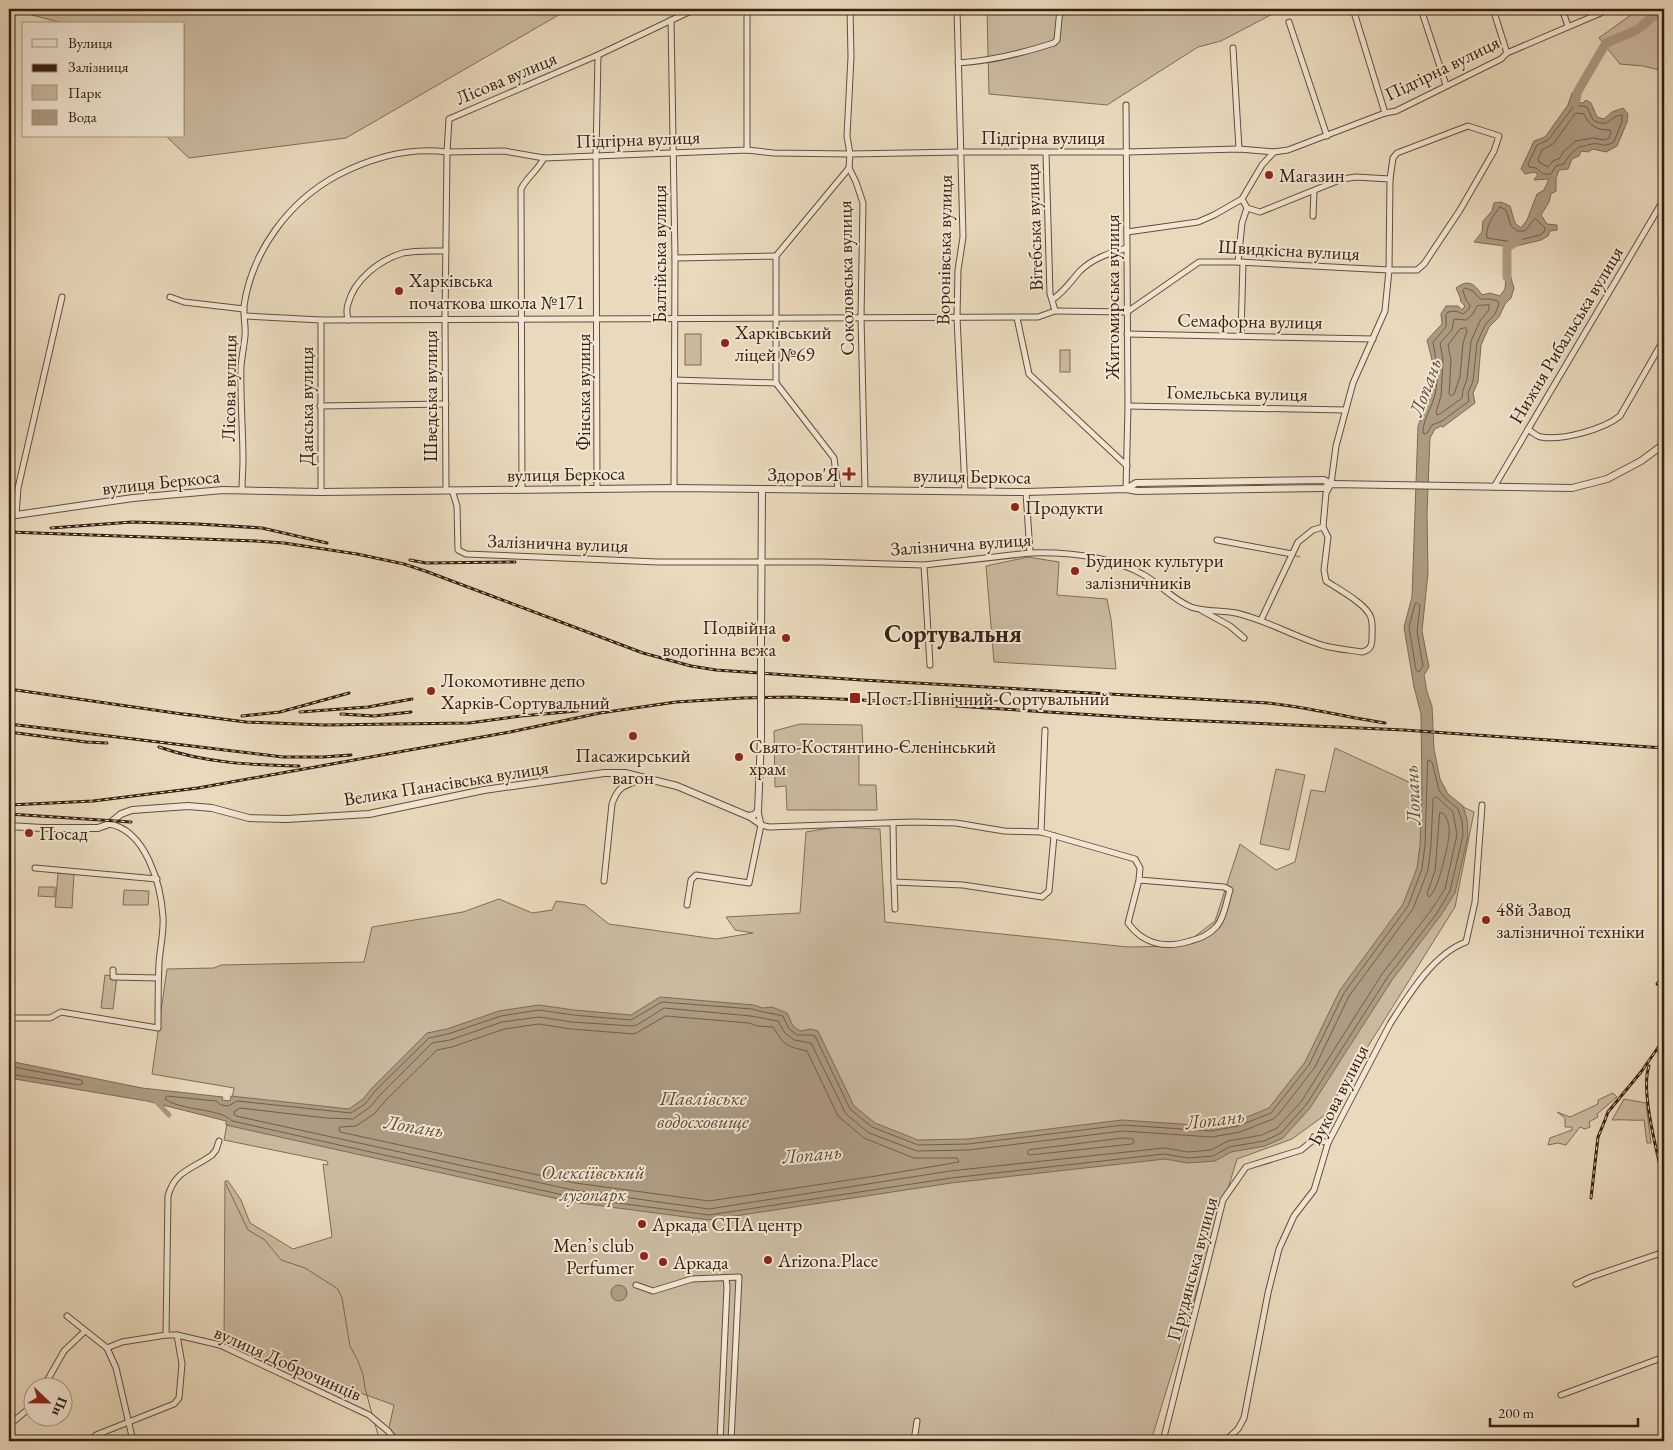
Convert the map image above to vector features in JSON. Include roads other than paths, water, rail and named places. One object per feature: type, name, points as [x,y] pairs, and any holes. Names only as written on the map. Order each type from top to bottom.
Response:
[{"type":"street","name":"Лісова вулиця","points":[[242,490],[241,364],[244,309],[247,292],[267,240],[293,208],[322,184],[355,166],[402,152],[427,150],[447,152],[449,119],[598,55],[695,9],[701,9]]},
{"type":"street","points":[[747,9],[747,150]]},
{"type":"street","name":"Соколовська вулиця","points":[[850,9],[847,136],[850,154],[849,168],[863,203],[862,317],[865,490]]},
{"type":"street","name":"Воронівська вулиця","points":[[957,9],[963,237],[958,270],[957,316],[965,492]]},
{"type":"street","points":[[958,63],[982,62],[1011,56],[1054,43],[1057,40],[1060,9]]},
{"type":"street","points":[[1353,9],[1385,113]]},
{"type":"street","points":[[1421,9],[1446,85]]},
{"type":"street","points":[[1493,9],[1507,53]]},
{"type":"street","points":[[1562,9],[1568,26]]},
{"type":"street","name":"Підгірна вулиця","points":[[447,152],[504,151],[544,158],[747,150],[774,153],[850,154],[1127,152],[1239,149],[1274,152],[1288,150],[1385,113],[1396,111],[1501,59],[1507,53],[1610,9]]},
{"type":"street","name":"Балтійська вулиця","points":[[671,20],[675,258],[674,488]]},
{"type":"street","points":[[1289,22],[1326,136]]},
{"type":"street","points":[[1232,48],[1239,149]]},
{"type":"street","name":"Фінська вулиця","points":[[597,489],[598,318],[596,156],[598,55]]},
{"type":"street","name":"Житомирська вулиця","points":[[1126,105],[1128,312],[1126,488]]},
{"type":"street","name":"Швидкісна вулиця","points":[[1128,312],[1199,262],[1240,262],[1417,270],[1424,264],[1460,210],[1494,151],[1499,136],[1468,126],[1397,153],[1392,158],[1390,179]]},
{"type":"street","name":"Шведська вулиця","points":[[447,152],[445,320],[449,490],[457,506],[458,550],[466,554]]},
{"type":"street","points":[[1127,232],[1198,222],[1242,199],[1262,165],[1274,152]]},
{"type":"street","name":"Вітебська вулиця","points":[[1046,153],[1050,294],[1055,311]]},
{"type":"street","points":[[522,490],[521,189],[525,182],[539,168],[544,158]]},
{"type":"street","points":[[838,490],[834,458],[776,383],[776,256],[849,168]]},
{"type":"street","points":[[1242,199],[1247,208],[1260,212],[1314,191],[1331,182],[1356,176],[1390,179],[1389,270],[1385,312],[1353,383],[1345,410],[1336,446],[1331,484],[1326,493],[1324,526],[1312,530],[1298,542],[1260,620]]},
{"type":"street","points":[[1314,191],[1314,216]]},
{"type":"street","name":"Нижня Рибальська вулиця","points":[[1494,487],[1664,199]]},
{"type":"street","points":[[1241,335],[1240,262],[1242,223],[1247,208]]},
{"type":"street","points":[[1052,300],[1064,292],[1081,270],[1095,259],[1127,248]]},
{"type":"street","points":[[348,320],[347,306],[351,297],[360,282],[371,270],[387,260],[402,254],[420,250],[446,251]]},
{"type":"street","points":[[675,258],[776,256]]},
{"type":"street","points":[[170,296],[184,302],[244,309]]},
{"type":"street","points":[[12,515],[62,297]]},
{"type":"street","points":[[245,316],[321,320],[957,316],[1017,318],[1038,317],[1055,311],[1128,312]]},
{"type":"street","name":"Вітебська вулиця","points":[[1017,318],[1029,374],[1127,466]]},
{"type":"street","name":"Данська вулиця","points":[[321,320],[321,492]]},
{"type":"street","name":"Семафорна вулиця","points":[[1127,334],[1373,339]]},
{"type":"street","points":[[1528,429],[1542,437],[1559,436],[1586,433],[1613,422],[1620,416],[1664,339]]},
{"type":"street","points":[[674,380],[776,383]]},
{"type":"street","points":[[320,406],[446,404]]},
{"type":"street","name":"Гомельська вулиця","points":[[1128,406],[1345,410]]},
{"type":"street","name":"вулиця Беркоса","points":[[12,515],[189,492],[223,490],[321,492],[674,488],[1026,492],[1126,488],[1136,483],[1324,480],[1331,484],[1572,488],[1607,479],[1641,461],[1664,444]]},
{"type":"street","points":[[687,905],[691,880],[696,874],[749,883],[761,824],[758,811],[762,637],[762,489]]},
{"type":"street","points":[[1026,492],[1030,553]]},
{"type":"street","name":"Залізнична вулиця","points":[[466,554],[649,562],[924,565],[1030,553],[1062,554],[1103,559],[1118,563],[1144,575],[1182,603],[1198,609],[1235,613],[1260,620],[1324,646],[1362,652],[1367,651],[1371,647],[1372,641],[1371,618],[1366,609],[1326,581],[1324,570],[1328,537],[1324,526]]},
{"type":"street","points":[[1216,540],[1292,555]]},
{"type":"street","points":[[924,565],[930,665]]},
{"type":"street","points":[[1198,609],[1230,626],[1244,638]]},
{"type":"street","points":[[1040,832],[1044,730]]},
{"type":"street","name":"Велика Панасівська вулиця","points":[[9,826],[98,828],[109,824],[121,814],[140,809],[188,806],[212,808],[249,818],[369,814],[484,790],[604,773],[625,773],[677,786],[769,826],[956,823],[1004,831],[1040,832],[1135,859],[1140,868],[1139,880]]},
{"type":"street","points":[[604,881],[612,804],[621,787],[643,778]]},
{"type":"street","name":"Букова вулиця","points":[[1226,1441],[1238,1429],[1244,1418],[1279,1248],[1294,1216],[1314,1190],[1328,1143],[1390,1024],[1401,1007],[1425,974],[1442,956],[1458,944],[1466,942],[1475,902],[1482,805]]},
{"type":"street","points":[[748,816],[754,815],[758,811]]},
{"type":"street","points":[[893,823],[895,909]]},
{"type":"street","points":[[9,1018],[50,1018],[60,1012],[158,1028],[158,978],[163,920],[157,879],[136,840],[126,830],[109,824]]},
{"type":"street","points":[[894,882],[963,885],[1042,897],[1049,891],[1054,836]]},
{"type":"street","points":[[35,868],[157,879]]},
{"type":"street","points":[[1139,880],[1224,887],[1230,890],[1222,919],[1216,928],[1206,936],[1181,944],[1157,944],[1145,939],[1134,932],[1128,923],[1139,880]]},
{"type":"street","points":[[114,970],[113,977],[158,978]]},
{"type":"street","name":"Прудянська вулиця","points":[[1163,1441],[1222,1200],[1246,1167],[1301,1150],[1312,1141],[1319,1140],[1328,1143]]},
{"type":"street","points":[[166,1335],[168,1196],[178,1176],[207,1158],[216,1150],[219,1141]]},
{"type":"street","points":[[1576,1284],[1664,1252]]},
{"type":"street","points":[[636,1285],[652,1291],[692,1280],[739,1277],[731,1441]]},
{"type":"street","points":[[720,1441],[726,1278]]},
{"type":"street","points":[[67,1316],[106,1348],[116,1368],[133,1441]]},
{"type":"street","points":[[49,1378],[64,1351],[85,1331]]},
{"type":"street","name":"вулиця Доброчинців","points":[[106,1348],[122,1342],[166,1335],[177,1335],[220,1345],[369,1415],[388,1431],[396,1441]]},
{"type":"street","points":[[90,1441],[96,1435],[174,1404],[180,1398],[182,1364],[177,1335]]},
{"type":"street","points":[[1560,1395],[1664,1357]]},
{"type":"street","points":[[9,1425],[22,1414]]},
{"type":"street","points":[[914,1441],[917,1421]]},
{"type":"water","points":[[1578,91],[1578,102],[1583,103],[1586,100],[1591,103],[1597,117],[1604,119],[1612,112],[1623,108],[1628,114],[1627,122],[1617,146],[1606,152],[1593,149],[1588,152],[1581,151],[1579,156],[1572,159],[1568,169],[1559,170],[1556,178],[1556,191],[1551,194],[1549,202],[1541,215],[1547,224],[1557,225],[1557,230],[1550,231],[1548,236],[1541,240],[1512,247],[1474,242],[1482,232],[1483,221],[1492,211],[1494,203],[1501,202],[1510,206],[1515,223],[1521,228],[1527,220],[1537,194],[1544,190],[1549,179],[1534,180],[1538,174],[1534,172],[1525,174],[1521,169],[1534,141],[1545,137],[1568,105],[1572,93]]},
{"type":"water","name":"Павлівське водосховище","points":[[1507,265],[1514,288],[1511,298],[1505,304],[1499,317],[1489,327],[1481,345],[1478,382],[1473,393],[1475,403],[1443,427],[1435,429],[1430,438],[1427,513],[1428,573],[1422,631],[1429,667],[1424,675],[1432,706],[1434,749],[1440,779],[1448,794],[1463,806],[1467,819],[1468,836],[1455,893],[1441,915],[1392,980],[1310,1108],[1283,1138],[1265,1146],[1231,1152],[1215,1161],[1188,1163],[1165,1159],[951,1183],[709,1220],[572,1202],[226,1125],[226,1121],[147,1101],[9,1078],[9,1061],[142,1088],[223,1097],[222,1100],[230,1101],[231,1096],[349,1109],[363,1099],[427,1033],[447,1029],[499,1011],[539,1005],[631,1015],[660,997],[754,1005],[762,1008],[772,1007],[787,1013],[793,1026],[800,1031],[811,1029],[818,1031],[854,1106],[875,1123],[918,1140],[968,1139],[1122,1120],[1210,1126],[1237,1121],[1269,1108],[1305,1062],[1340,990],[1403,904],[1417,868],[1422,794],[1421,714],[1414,687],[1404,627],[1412,597],[1418,426],[1430,395],[1432,360],[1427,340],[1442,324],[1441,314],[1446,306],[1458,306],[1462,310],[1465,306],[1461,302],[1456,288],[1467,283],[1473,285],[1482,295],[1490,293],[1500,296],[1505,289]]},
{"type":"water","points":[[616,1285],[622,1285],[627,1290],[625,1299],[616,1301],[611,1296],[611,1290]]},
{"type":"waterway","name":"Лопань","points":[[1575,103],[1578,91],[1606,43],[1637,30],[1662,9]]},
{"type":"waterway","name":"Лопань","points":[[1507,277],[1507,247],[1518,241]]},
{"type":"waterway","points":[[1293,555],[1300,557]]},
{"type":"waterway","points":[[154,1099],[169,1115]]},
{"type":"waterway","points":[[226,1184],[248,1230],[265,1240],[281,1260],[305,1268],[338,1289],[342,1298],[350,1346],[363,1375],[372,1414]]},
{"type":"waterway","points":[[375,1424],[380,1441]]},
{"type":"railway","points":[[51,528],[132,522],[198,524],[262,528],[327,543]]},
{"type":"railway","points":[[9,532],[256,541],[284,543],[357,554],[404,564],[428,572],[643,653],[691,666],[716,670],[1268,703],[1385,723]]},
{"type":"railway","points":[[410,560],[426,563],[515,562]]},
{"type":"railway","points":[[9,689],[189,715]]},
{"type":"railway","points":[[242,716],[280,712],[349,693]]},
{"type":"railway","points":[[9,805],[93,801],[198,788],[510,732],[600,713],[676,702],[742,698],[793,697],[862,700],[1158,719],[1404,730],[1664,748]]},
{"type":"railway","points":[[300,712],[368,707],[412,699]]},
{"type":"railway","points":[[184,714],[246,722],[324,725],[469,723],[577,711]]},
{"type":"railway","points":[[341,714],[374,716],[411,712]]},
{"type":"railway","points":[[9,724],[283,757],[351,755]]},
{"type":"railway","points":[[9,732],[107,743]]},
{"type":"railway","points":[[159,747],[211,760],[246,764],[299,766]]},
{"type":"railway","points":[[9,814],[131,822]]},
{"type":"railway","points":[[1657,984],[1664,976]]},
{"type":"railway","points":[[1591,1198],[1598,1137],[1608,1112],[1641,1072],[1664,1039]]},
{"type":"railway","points":[[1649,1066],[1647,1077],[1648,1107],[1664,1183]]},
{"type":"place","name":"Магазин","points":[[1269,175]]},
{"type":"place","name":"Харківська початкова школа №171","points":[[399,291]]},
{"type":"place","name":"Харківський ліцей №69","points":[[725,343]]},
{"type":"place","name":"Здоров'Я","points":[[849,474]]},
{"type":"place","name":"Продукти","points":[[1015,507]]},
{"type":"place","name":"Будинок культури залізничників","points":[[1075,571]]},
{"type":"place","name":"Подвійна водогінна вежа","points":[[786,638]]},
{"type":"place","name":"Локомотивне депо Харків-Сортувальний","points":[[431,691]]},
{"type":"place","name":"Пост-Північний-Сортувальний","points":[[855,698]]},
{"type":"place","name":"Пасажирський вагон","points":[[633,736]]},
{"type":"place","name":"Свято-Костянтино-Єленінський храм","points":[[739,757]]},
{"type":"place","name":"Посад","points":[[29,833]]},
{"type":"place","name":"48й Завод залізничної техніки","points":[[1486,920]]},
{"type":"place","name":"Аркада СПА центр","points":[[642,1224]]},
{"type":"place","name":"Men’s club Perfumer","points":[[644,1256]]},
{"type":"place","name":"Arizona.Place","points":[[768,1260]]},
{"type":"place","name":"Аркада","points":[[663,1262]]},
{"type":"district","name":"Сортувальня","points":[[953,633]]},
{"type":"park label","name":"Олексіївський лугопарк","points":[[593,1183]]}]
